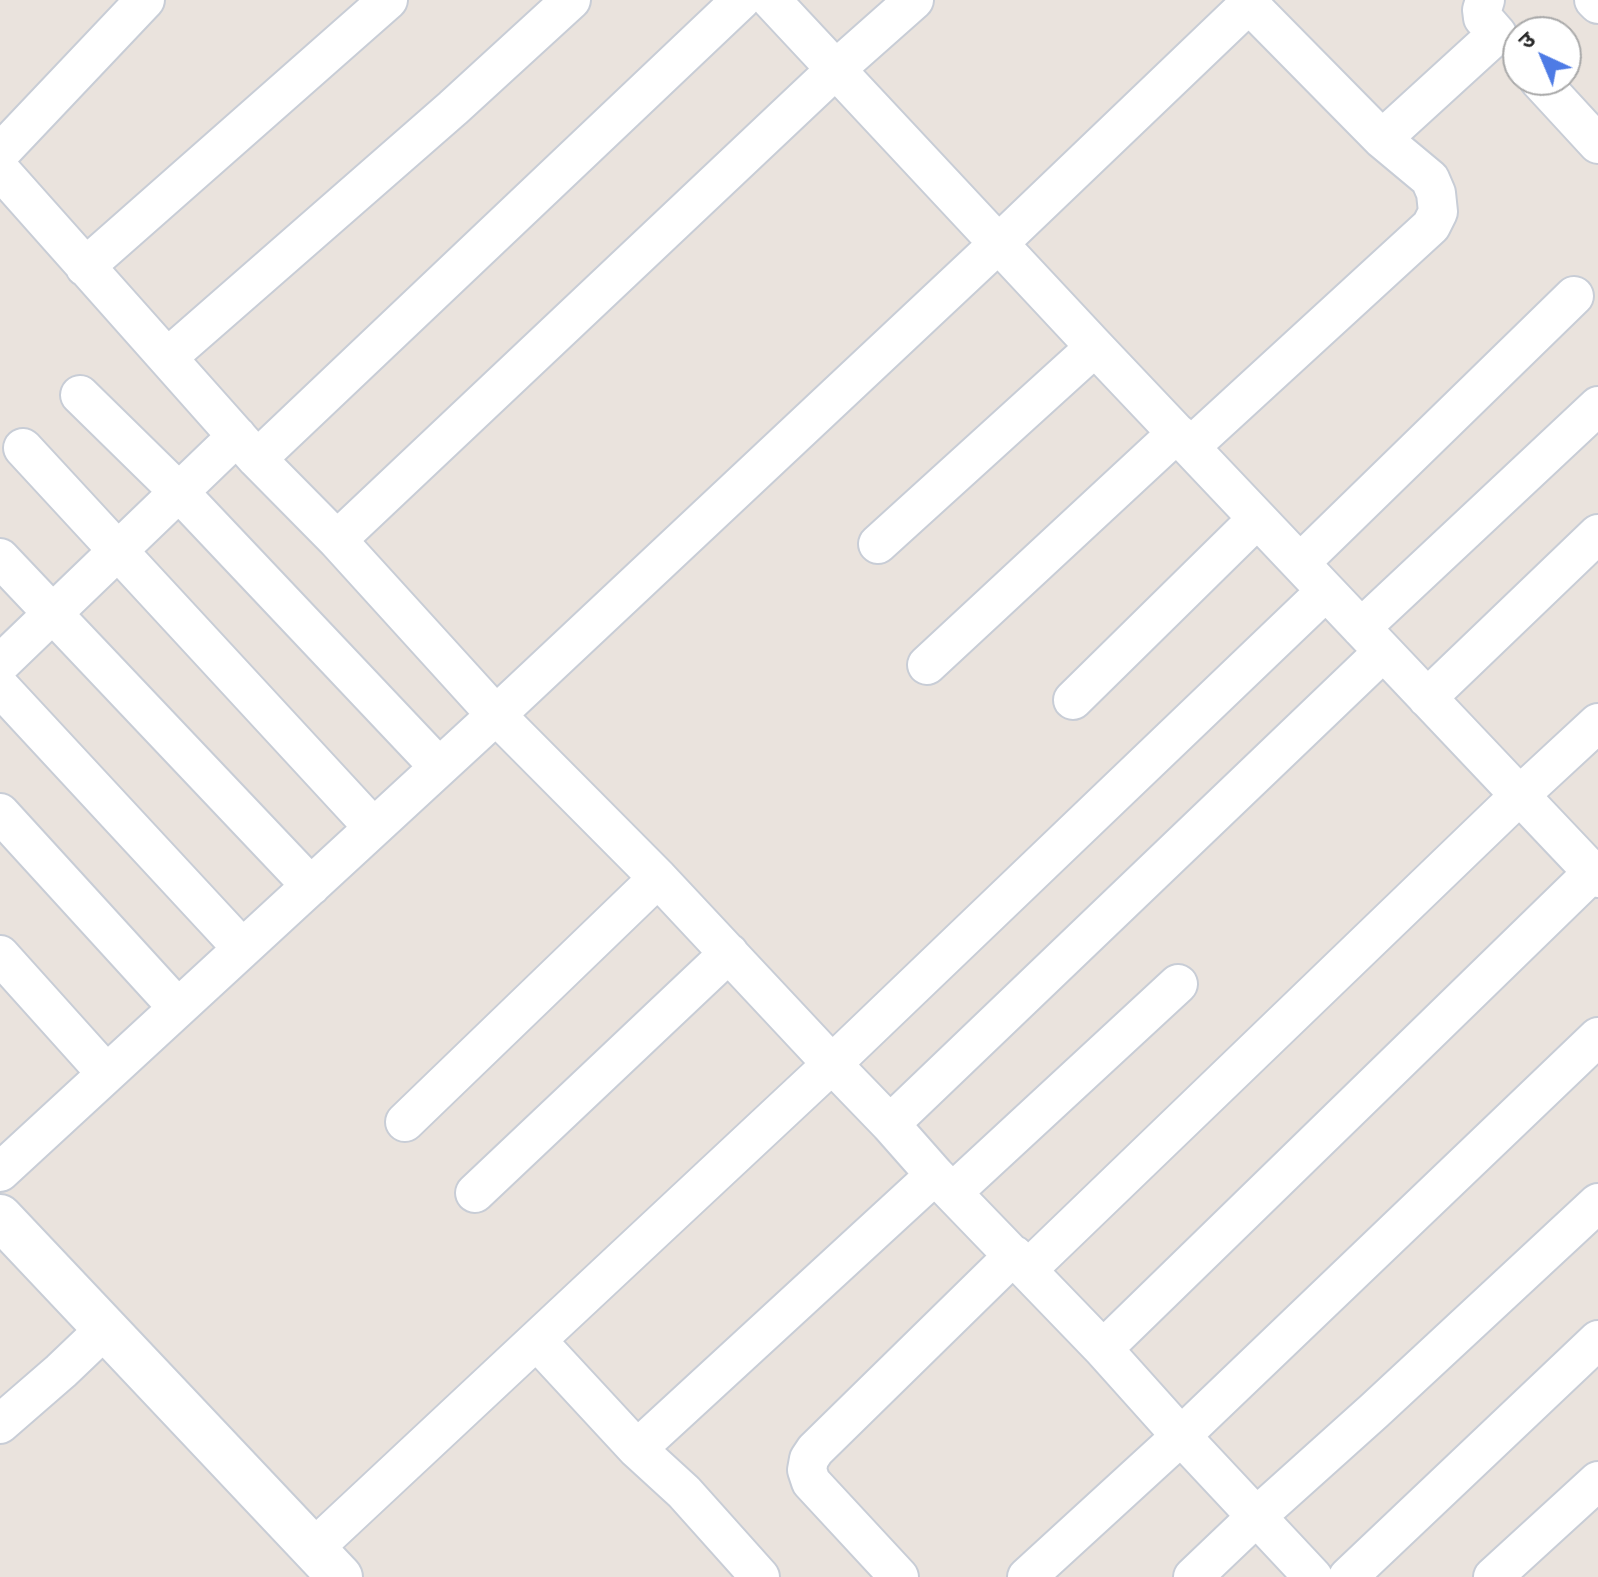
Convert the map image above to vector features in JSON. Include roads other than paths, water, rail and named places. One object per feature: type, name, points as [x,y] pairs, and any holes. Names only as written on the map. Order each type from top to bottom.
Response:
[{"type":"main road","points":[[0,1217],[326,1563]]},
{"type":"street","points":[[85,267],[388,0]]},
{"type":"street","points":[[168,357],[453,108],[571,0]]},
{"type":"street","points":[[0,664],[179,492],[247,447],[741,0]]},
{"type":"street","points":[[771,0],[1595,875],[1103,1349]]},
{"type":"street","points":[[337,540],[835,70],[914,0]]},
{"type":"street","points":[[0,153],[141,1]]},
{"type":"street","points":[[0,1172],[496,715],[998,244],[1249,1],[1382,139],[1430,179],[1436,193],[1438,212],[1431,226],[927,665]]},
{"type":"street","points":[[1382,139],[1500,31]]},
{"type":"street","points":[[1554,96],[1598,144]]},
{"type":"street","points":[[0,170],[247,447],[337,540],[496,715],[658,878],[1103,1349],[1313,1577]]},
{"type":"street","points":[[1300,563],[1574,296]]},
{"type":"street","points":[[878,544],[1095,347]]},
{"type":"street","points":[[80,395],[179,492],[439,767]]},
{"type":"street","points":[[890,1124],[1372,640],[1598,406]]},
{"type":"street","points":[[23,448],[373,827]]},
{"type":"street","points":[[1073,700],[1257,519]]},
{"type":"street","points":[[1427,698],[1598,534]]},
{"type":"street","points":[[0,558],[311,886]]},
{"type":"street","points":[[326,1563],[537,1341],[832,1064],[1326,591]]},
{"type":"street","points":[[0,687],[242,948]]},
{"type":"street","points":[[899,1577],[811,1482],[807,1470],[815,1450],[1598,723]]},
{"type":"street","points":[[0,813],[178,1008]]},
{"type":"street","points":[[405,1122],[658,878]]},
{"type":"street","points":[[475,1193],[729,953]]},
{"type":"street","points":[[0,955],[106,1073]]},
{"type":"street","points":[[637,1449],[1178,984]]},
{"type":"street","points":[[1027,1577],[1181,1436],[1598,1037]]},
{"type":"street","points":[[1193,1577],[1598,1203]]},
{"type":"street","points":[[0,1424],[105,1329]]},
{"type":"street","points":[[1348,1577],[1598,1340]]},
{"type":"street","points":[[537,1341],[637,1449],[684,1492],[760,1577]]},
{"type":"street","points":[[1493,1577],[1598,1481]]}]
